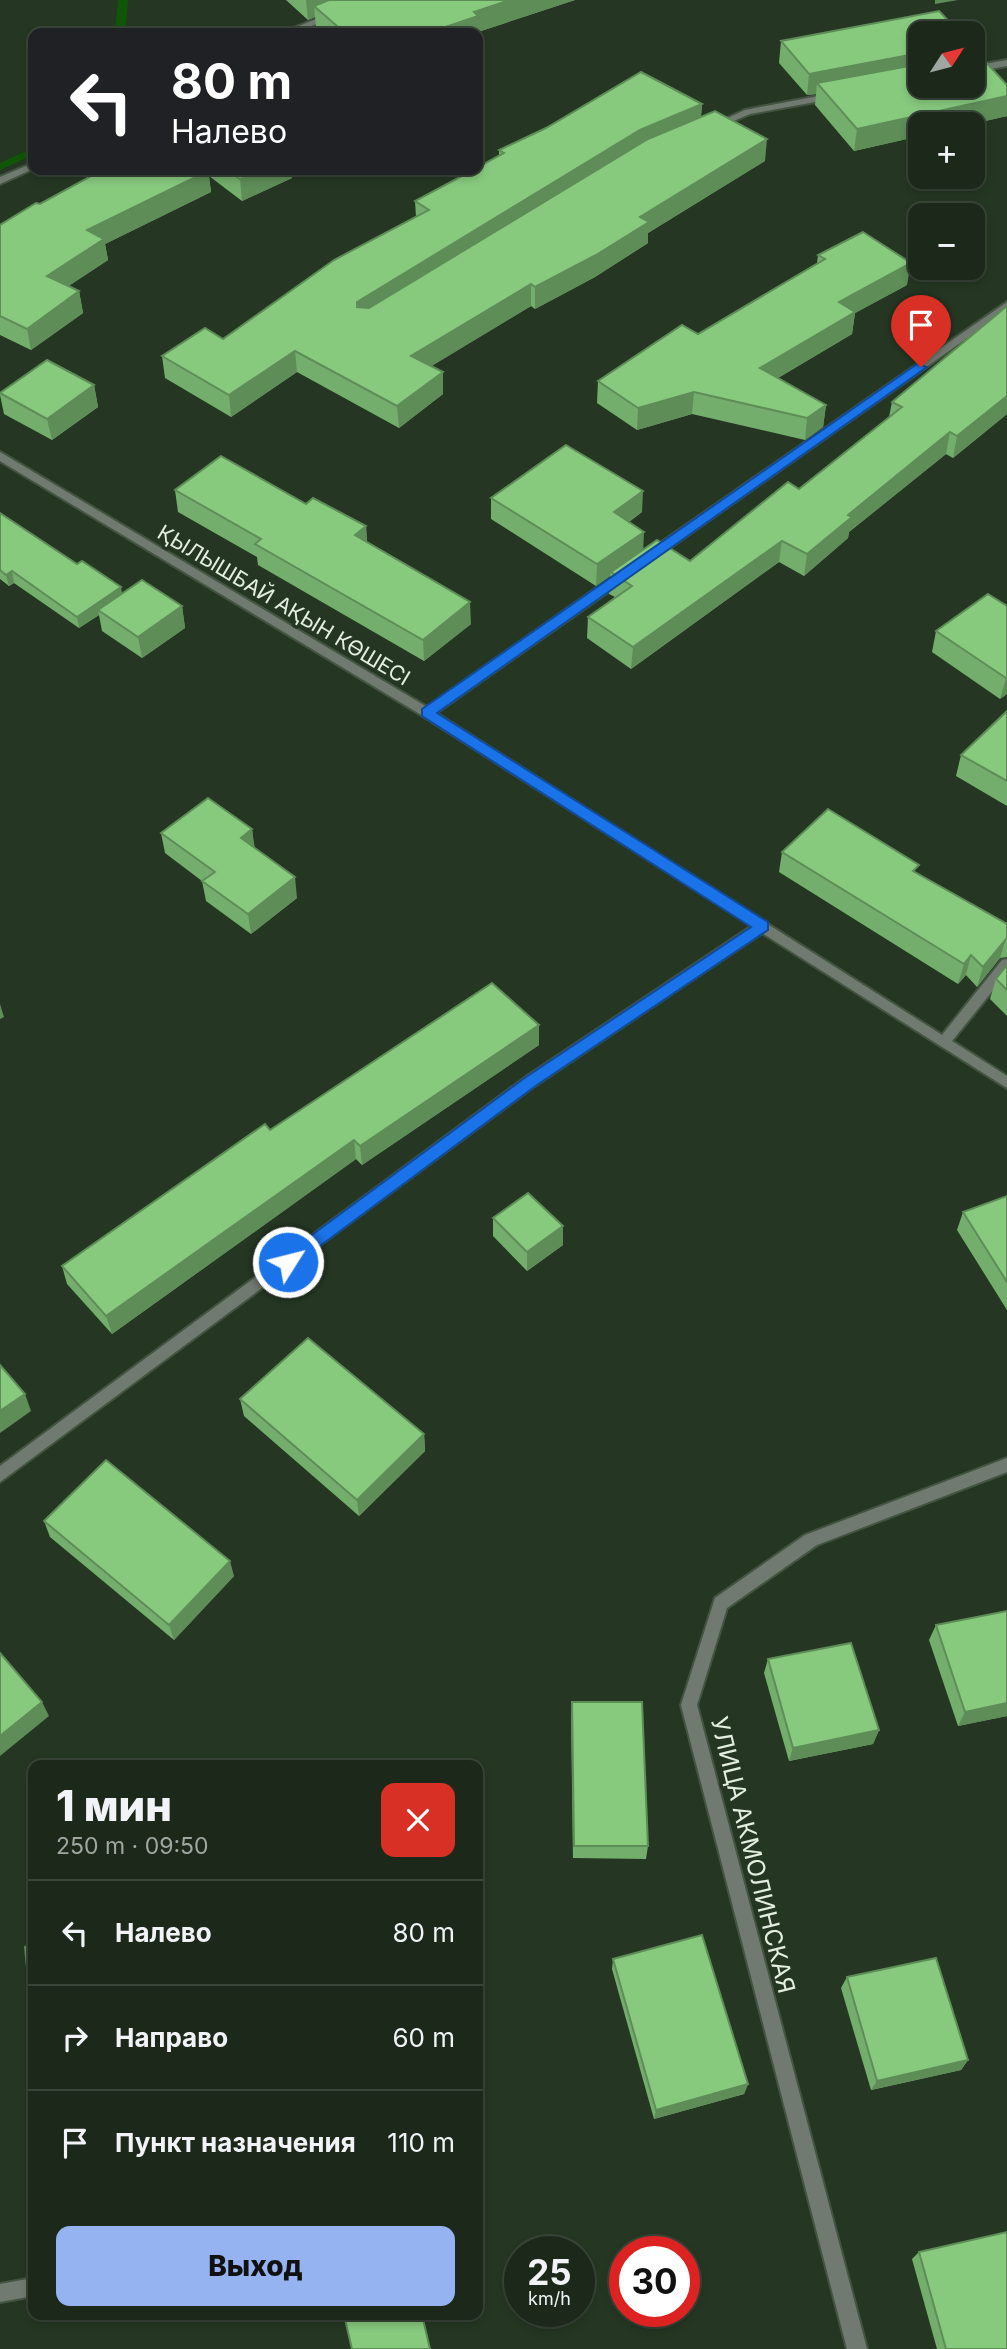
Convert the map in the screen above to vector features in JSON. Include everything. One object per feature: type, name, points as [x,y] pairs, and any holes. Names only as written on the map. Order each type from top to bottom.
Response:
[{"type":"street","points":[[299,28],[348,9]]},
{"type":"street","points":[[985,67],[1007,63]]},
{"type":"street","points":[[701,132],[748,113],[841,95]]},
{"type":"street","points":[[0,181],[28,168]]},
{"type":"street","points":[[644,560],[1007,305]]},
{"type":"street","name":"ҚЫЛЫШБАЙ АҚЫН КӨШЕСІ","points":[[0,456],[427,713],[1007,1083]]},
{"type":"street","points":[[427,713],[633,568]]},
{"type":"street","points":[[0,1475],[531,1081],[762,926]]},
{"type":"street","points":[[944,1042],[1007,964]]},
{"type":"street","name":"УЛИЦА АКМОЛИНСКАЯ","points":[[857,2349],[689,1705],[721,1603],[811,1540],[1007,1465]]},
{"type":"street","points":[[0,2293],[28,2288]]},
{"type":"building","points":[[329,0],[510,0],[474,12],[478,16],[443,28],[339,28],[314,6]]},
{"type":"building","points":[[939,11],[949,21],[908,21],[908,55],[809,74],[781,41]]},
{"type":"building","points":[[985,61],[1007,85],[1007,96],[934,112],[908,112],[908,118],[857,129],[817,83],[908,66],[908,98],[985,98]]},
{"type":"building","points":[[641,72],[702,104],[640,130],[357,302],[357,307],[369,308],[648,139],[715,111],[767,139],[640,217],[649,222],[596,255],[535,287],[531,284],[411,356],[443,372],[397,406],[295,351],[229,395],[162,356],[205,328],[223,339],[334,260],[429,210],[415,201],[464,175],[483,175],[483,164],[504,153],[499,150],[546,128]]},
{"type":"building","points":[[93,175],[200,175],[87,230],[104,239],[47,276],[79,291],[27,329],[0,316],[0,225],[36,203],[40,204]]},
{"type":"building","points":[[863,232],[908,261],[908,265],[839,302],[855,312],[760,368],[826,405],[807,418],[694,392],[638,408],[598,381],[682,325],[698,334],[825,259],[818,255]]},
{"type":"building","points":[[1007,306],[1007,396],[957,436],[950,432],[848,515],[852,517],[807,554],[782,541],[633,647],[588,617],[632,586],[611,572],[657,540],[690,561],[788,482],[799,489],[902,407],[892,402]]},
{"type":"building","points":[[47,360],[94,385],[47,419],[0,393]]},
{"type":"building","points":[[566,445],[643,491],[614,512],[644,532],[597,564],[491,498]]},
{"type":"building","points":[[221,456],[306,504],[313,498],[366,526],[355,535],[470,602],[423,640],[255,544],[261,539],[175,490]]},
{"type":"building","points":[[0,513],[77,564],[82,561],[121,587],[77,617],[12,571],[6,575],[0,570]]},
{"type":"building","points":[[142,580],[182,606],[138,637],[98,610]]},
{"type":"building","points":[[988,594],[1007,606],[1006,678],[936,631]]},
{"type":"building","points":[[1007,711],[1007,781],[961,755]]},
{"type":"building","points":[[208,798],[252,829],[241,838],[295,877],[248,914],[202,881],[215,872],[161,833]]},
{"type":"building","points":[[828,809],[919,865],[913,871],[1007,924],[1007,938],[983,967],[971,955],[964,964],[782,852]]},
{"type":"building","points":[[1007,965],[1007,990],[996,979]]},
{"type":"building","points":[[492,983],[539,1025],[360,1146],[354,1140],[106,1316],[62,1266],[265,1124],[270,1130]]},
{"type":"building","points":[[528,1193],[563,1226],[527,1252],[493,1218]]},
{"type":"building","points":[[1007,1196],[1007,1282],[963,1212]]},
{"type":"building","points":[[308,1338],[424,1434],[357,1500],[240,1399]]},
{"type":"building","points":[[0,1365],[25,1394],[0,1411]]},
{"type":"building","points":[[106,1460],[230,1561],[169,1625],[44,1521]]},
{"type":"building","points":[[1007,1611],[1007,1703],[965,1712],[936,1625]]},
{"type":"building","points":[[851,1643],[879,1730],[793,1748],[768,1659]]},
{"type":"building","points":[[0,1653],[42,1702],[0,1736]]},
{"type":"building","points":[[572,1702],[642,1702],[648,1846],[574,1846]]},
{"type":"building","points":[[702,1935],[748,2084],[656,2110],[613,1959]]},
{"type":"building","points":[[28,1945],[28,1977],[25,1947]]},
{"type":"building","points":[[936,1958],[968,2060],[877,2081],[847,1977]]},
{"type":"building","points":[[1007,2232],[1007,2349],[946,2349],[919,2252]]},
{"type":"building","points":[[345,2320],[423,2320],[430,2349],[352,2349]]},
{"type":"waterway","points":[[120,28],[123,0]]},
{"type":"waterway","points":[[0,167],[28,153]]},
{"type":"route","points":[[288,1262],[531,1081],[762,926],[427,713],[921,367]]}]
